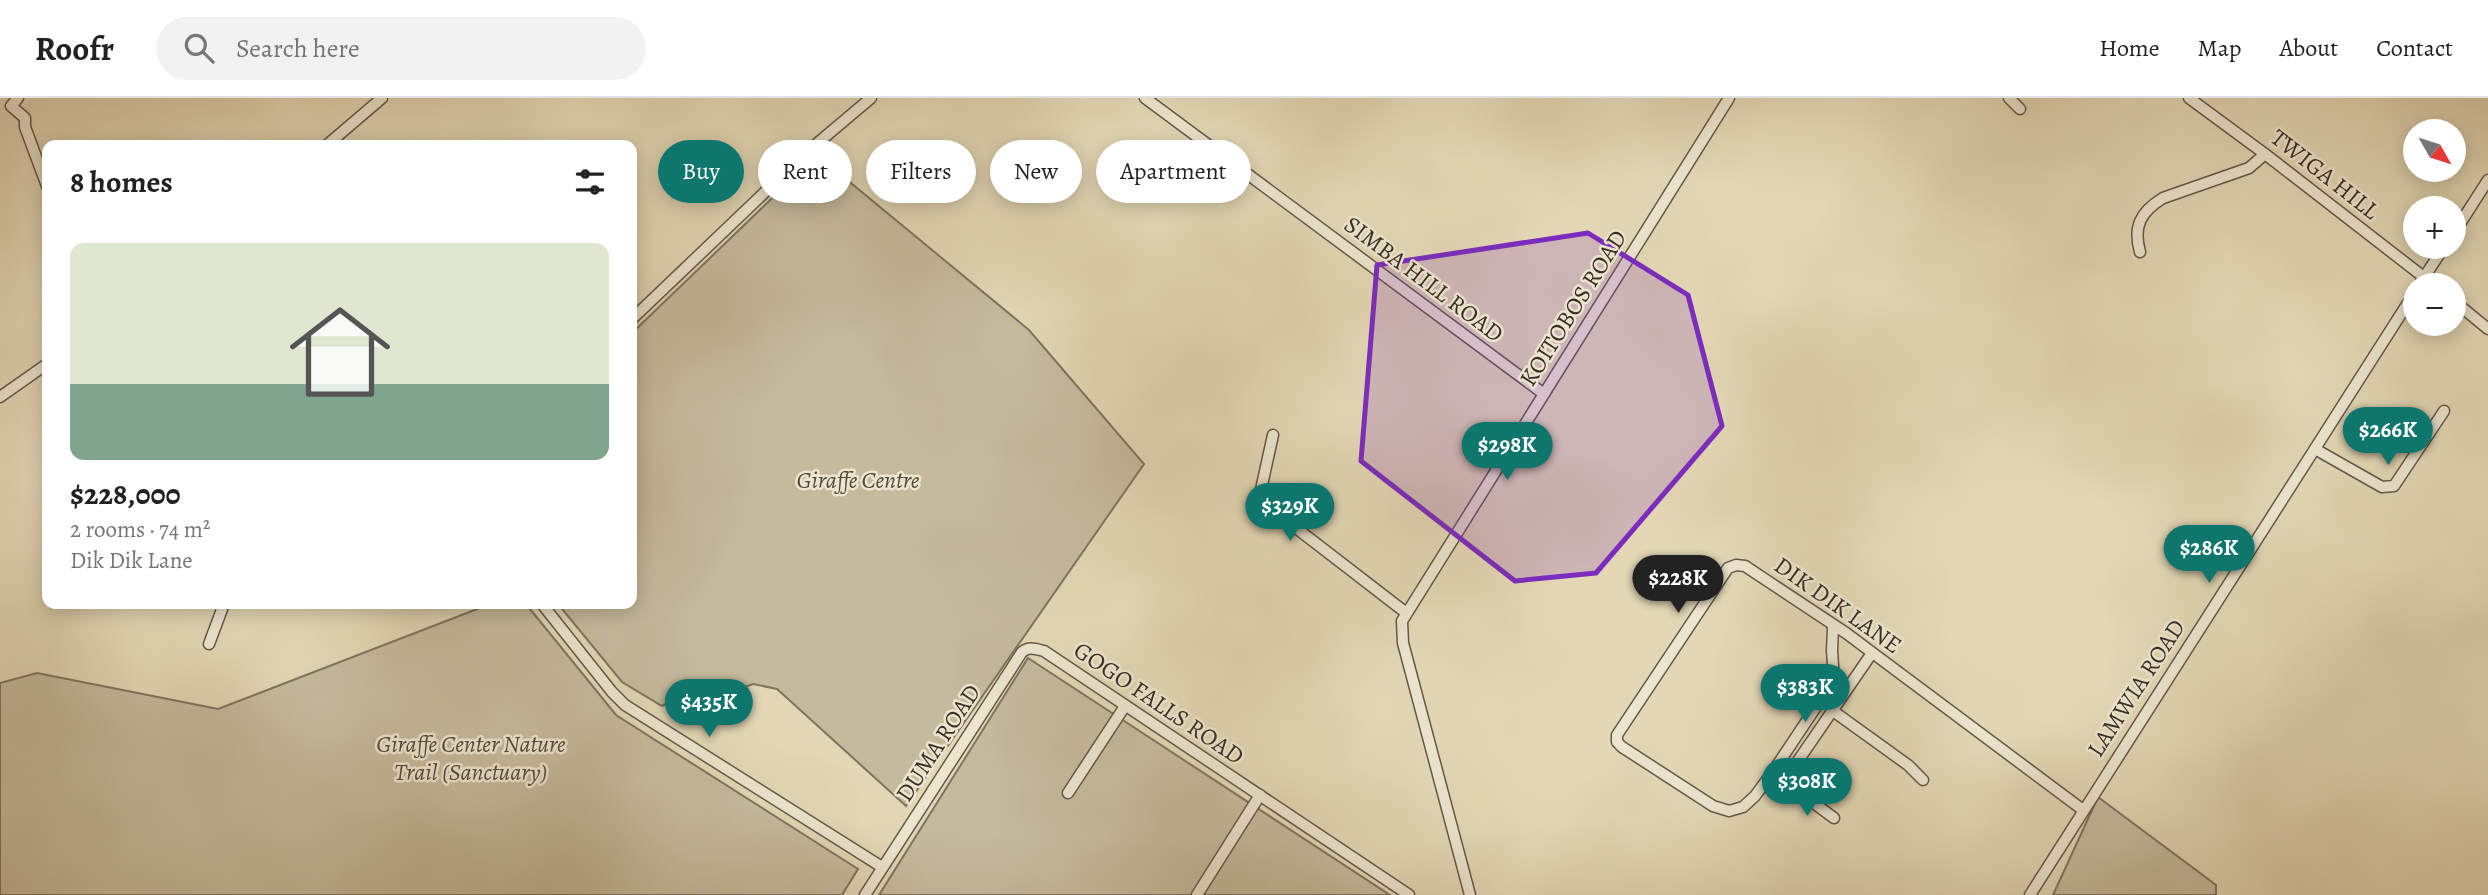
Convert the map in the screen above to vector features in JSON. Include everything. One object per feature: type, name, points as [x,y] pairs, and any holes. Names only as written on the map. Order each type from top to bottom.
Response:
[{"type":"street","points":[[18,98],[10,106],[25,118],[25,127],[42,173]]},
{"type":"street","points":[[333,140],[382,98]]},
{"type":"street","points":[[637,314],[807,152],[871,98]]},
{"type":"street","name":"SIMBA HILL ROAD","points":[[1145,98],[1544,394]]},
{"type":"street","name":"KOITOBOS ROAD","points":[[1405,612],[1729,98]]},
{"type":"street","points":[[2009,98],[2020,109]]},
{"type":"street","name":"TWIGA HILL","points":[[2193,99],[2412,273]]},
{"type":"street","points":[[2140,252],[2136,237],[2140,219],[2150,206],[2163,198],[2249,168],[2265,154]]},
{"type":"street","points":[[2466,214],[2488,180]]},
{"type":"street","name":"LAMWIA ROAD","points":[[2030,895],[2403,311]]},
{"type":"street","points":[[2466,311],[2488,329]]},
{"type":"street","points":[[0,397],[42,371]]},
{"type":"street","points":[[2315,449],[2388,488],[2394,486],[2444,411]]},
{"type":"street","points":[[1273,435],[1260,494],[1265,505],[1405,612],[1402,621],[1403,643],[1470,895]]},
{"type":"street","name":"DIK DIK LANE","points":[[1833,627],[1834,680],[1772,774],[1743,807],[1729,811],[1713,806],[1617,742],[1618,735],[1728,568],[1745,566],[1872,653],[2083,810]]},
{"type":"street","points":[[209,644],[222,609]]},
{"type":"street","points":[[546,609],[625,705],[882,867]]},
{"type":"street","name":"DUMA ROAD","points":[[865,895],[1022,652],[1033,648]]},
{"type":"street","name":"GOGO FALLS ROAD","points":[[1033,648],[1044,651],[1409,895]]},
{"type":"street","points":[[1834,818],[1795,789],[1789,774],[1872,653]]},
{"type":"street","points":[[1068,793],[1125,706]]},
{"type":"street","points":[[1833,711],[1908,765],[1923,780]]},
{"type":"street","points":[[1197,895],[1261,795]]},
{"type":"street","points":[[1385,895],[1392,884]]},
{"type":"highlighted area","points":[[1588,233],[1688,295],[1722,426],[1596,573],[1515,581],[1361,461],[1377,265]]},
{"type":"green space","name":"Giraffe Centre","points":[[852,184],[866,195],[866,203],[875,203],[1029,330],[1144,464],[906,806],[777,689],[753,684],[718,697],[693,690],[662,706],[622,682],[562,609],[637,609],[637,328],[767,203],[852,203]]},
{"type":"green space","name":"Giraffe Center Nature Trail (Sanctuary)","points":[[477,609],[530,609],[616,715],[858,869],[842,895],[0,895],[0,683],[37,673],[218,709]]},
{"type":"green space","points":[[1028,658],[1390,895],[879,895]]},
{"type":"green space","points":[[2098,797],[2216,885],[2216,895],[2053,895]]}]
